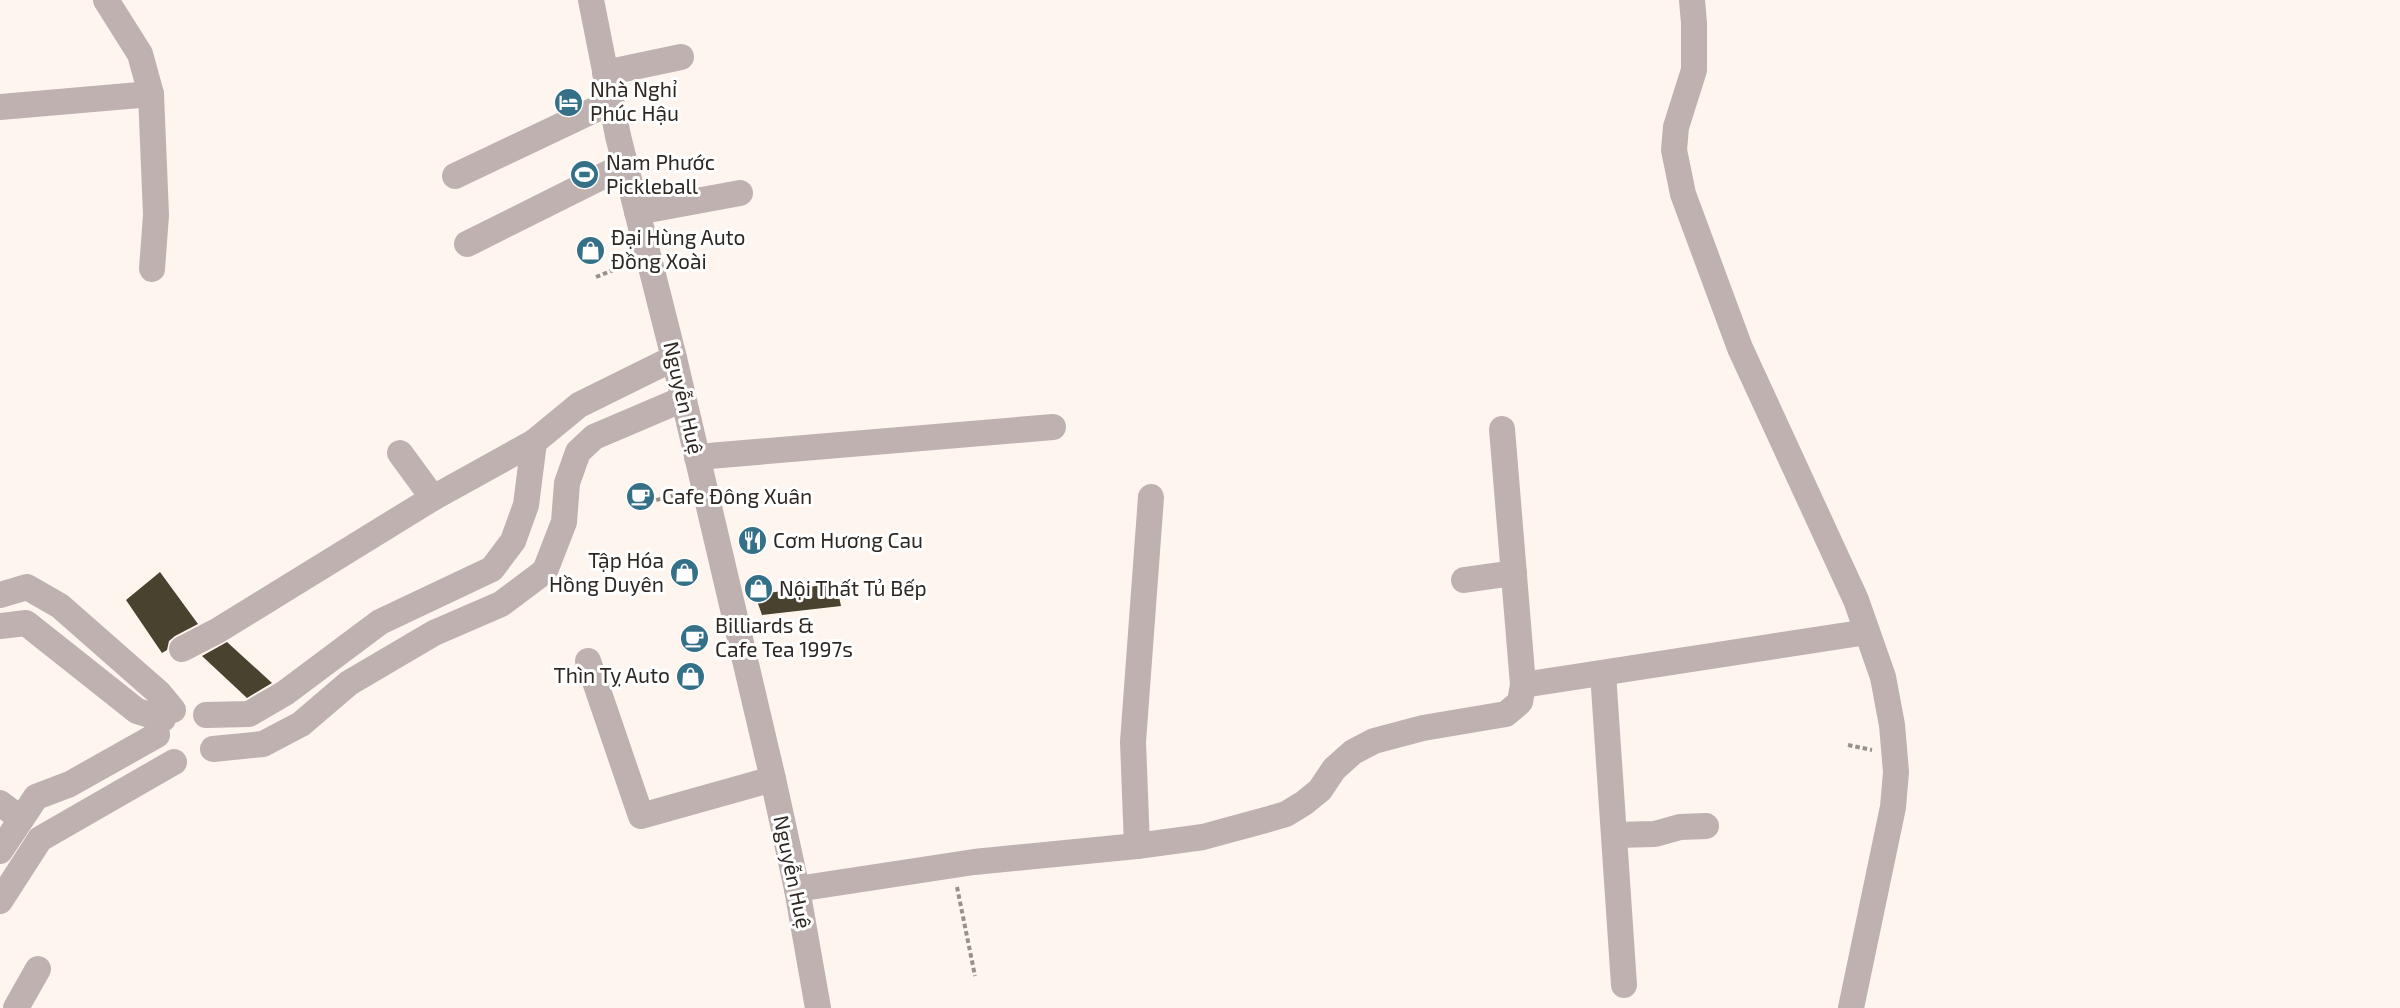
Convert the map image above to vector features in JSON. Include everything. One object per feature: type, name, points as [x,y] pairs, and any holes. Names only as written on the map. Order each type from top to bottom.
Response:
[{"type":"street","points":[[106,0],[140,54],[151,94],[156,215],[152,269]]},
{"type":"street","name":"Nguyễn Huệ","points":[[591,0],[625,165],[674,357],[773,779],[797,889],[818,1008]]},
{"type":"street","points":[[1692,0],[1694,70],[1676,127],[1674,150],[1683,194],[1729,321],[1856,600],[1882,676],[1892,725],[1896,772],[1893,807],[1851,1008]]},
{"type":"street","points":[[605,73],[681,57]]},
{"type":"street","points":[[0,107],[151,94]]},
{"type":"street","points":[[455,176],[611,102]]},
{"type":"street","points":[[467,244],[625,165]]},
{"type":"street","points":[[637,212],[740,193]]},
{"type":"street","points":[[182,649],[217,631],[433,498],[534,442],[579,405],[674,357]]},
{"type":"street","points":[[213,749],[263,744],[301,724],[349,683],[405,649],[434,633],[501,604],[545,571],[564,522],[567,483],[578,452],[594,437],[683,399]]},
{"type":"street","points":[[697,457],[1053,427]]},
{"type":"street","points":[[797,889],[953,865],[1203,837],[1286,814],[1320,790],[1334,769],[1374,741],[1423,728],[1506,714],[1520,702],[1523,685],[1502,429]]},
{"type":"street","points":[[0,851],[36,797],[70,784],[164,721],[190,707],[206,715],[249,714],[285,693],[380,622],[492,569],[513,542],[526,505],[534,442]]},
{"type":"street","points":[[400,453],[433,498]]},
{"type":"street","points":[[1137,846],[1133,742],[1151,497]]},
{"type":"street","points":[[1464,580],[1514,573]]},
{"type":"street","points":[[0,595],[27,587],[60,606],[159,693],[164,721],[161,750],[174,762],[192,765],[200,762],[213,749],[215,731],[206,715]]},
{"type":"street","points":[[0,626],[26,623],[137,711],[164,721]]},
{"type":"street","points":[[1523,685],[1867,632]]},
{"type":"street","points":[[588,661],[641,816],[773,779]]},
{"type":"street","points":[[1603,673],[1624,985]]},
{"type":"street","points":[[0,901],[40,839],[174,762]]},
{"type":"street","points":[[0,803],[21,819]]},
{"type":"street","points":[[1614,835],[1655,834],[1680,826],[1706,826]]},
{"type":"street","points":[[16,1008],[38,969]]},
{"type":"path","points":[[596,277],[648,256]]},
{"type":"path","points":[[649,502],[704,488]]},
{"type":"path","points":[[953,865],[975,976]]},
{"type":"building","points":[[160,572],[198,624],[175,636],[169,641],[167,650],[162,653],[126,600]]},
{"type":"building","points":[[836,583],[841,606],[762,615],[755,595]]},
{"type":"building","points":[[227,642],[272,683],[247,698],[202,656]]},
{"type":"place","name":"Nhà Nghỉ Phúc Hậu","points":[[569,102]]},
{"type":"place","name":"Nam Phước Pickleball","points":[[585,175]]},
{"type":"place","name":"Đại Hùng Auto Đồng Xoài","points":[[590,250]]},
{"type":"place","name":"Cafe Đông Xuân","points":[[641,497]]},
{"type":"place","name":"Cơm Hương Cau","points":[[752,541]]},
{"type":"place","name":"Tập Hóa Hồng Duyên","points":[[685,573]]},
{"type":"place","name":"Nội Thất Tủ Bếp","points":[[758,589]]},
{"type":"place","name":"Billiards & Cafe Tea 1997s","points":[[694,638]]},
{"type":"place","name":"Thìn Tỵ Auto","points":[[691,676]]}]
